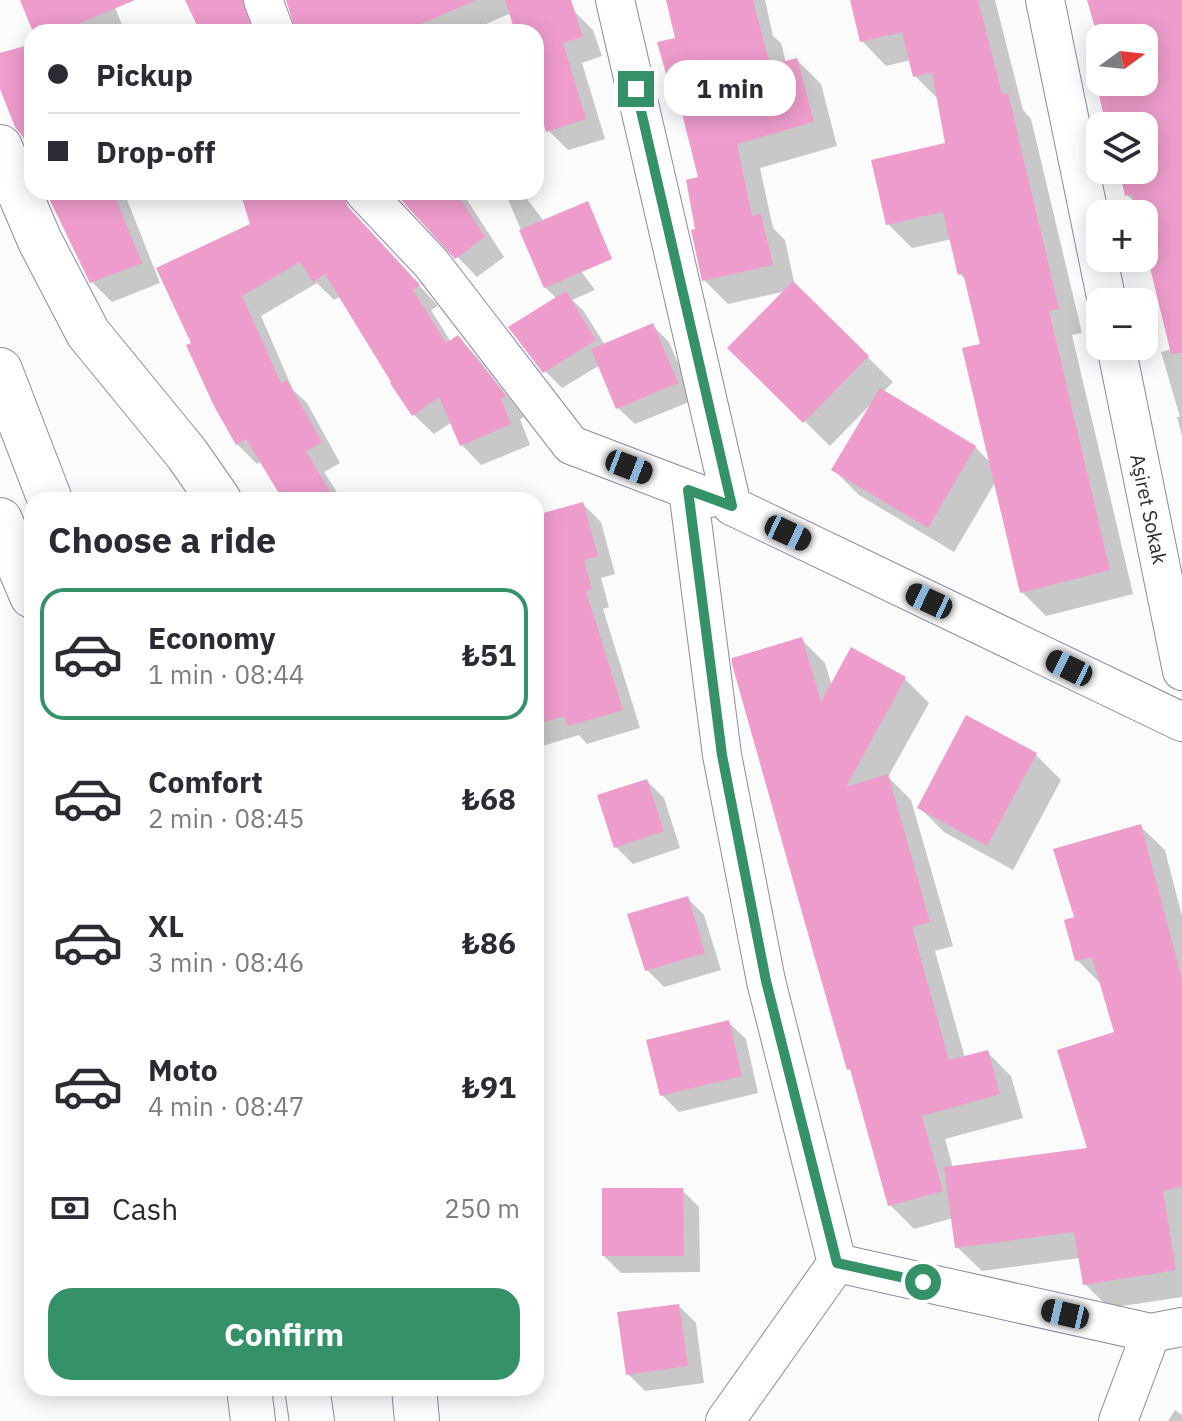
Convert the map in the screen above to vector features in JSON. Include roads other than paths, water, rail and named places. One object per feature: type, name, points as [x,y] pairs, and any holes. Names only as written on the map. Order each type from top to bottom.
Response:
[{"type":"street","points":[[263,0],[272,24]]},
{"type":"street","points":[[615,0],[732,506]]},
{"type":"street","points":[[1045,0],[1104,288]]},
{"type":"street","points":[[0,147],[40,241],[88,333],[187,454],[213,492]]},
{"type":"street","points":[[372,200],[431,263],[571,445],[732,506],[1182,722]]},
{"type":"street","name":"Aşiret Sokak","points":[[1119,360],[1182,671]]},
{"type":"street","points":[[0,370],[47,492]]},
{"type":"street","points":[[688,490],[722,755],[763,966],[837,1263],[725,1421]]},
{"type":"street","points":[[0,520],[24,577]]},
{"type":"street","points":[[837,1263],[1166,1330],[1118,1421]]},
{"type":"street","points":[[250,1396],[253,1421]]},
{"type":"street","points":[[308,1396],[312,1421]]},
{"type":"street","points":[[415,1396],[417,1421]]}]
